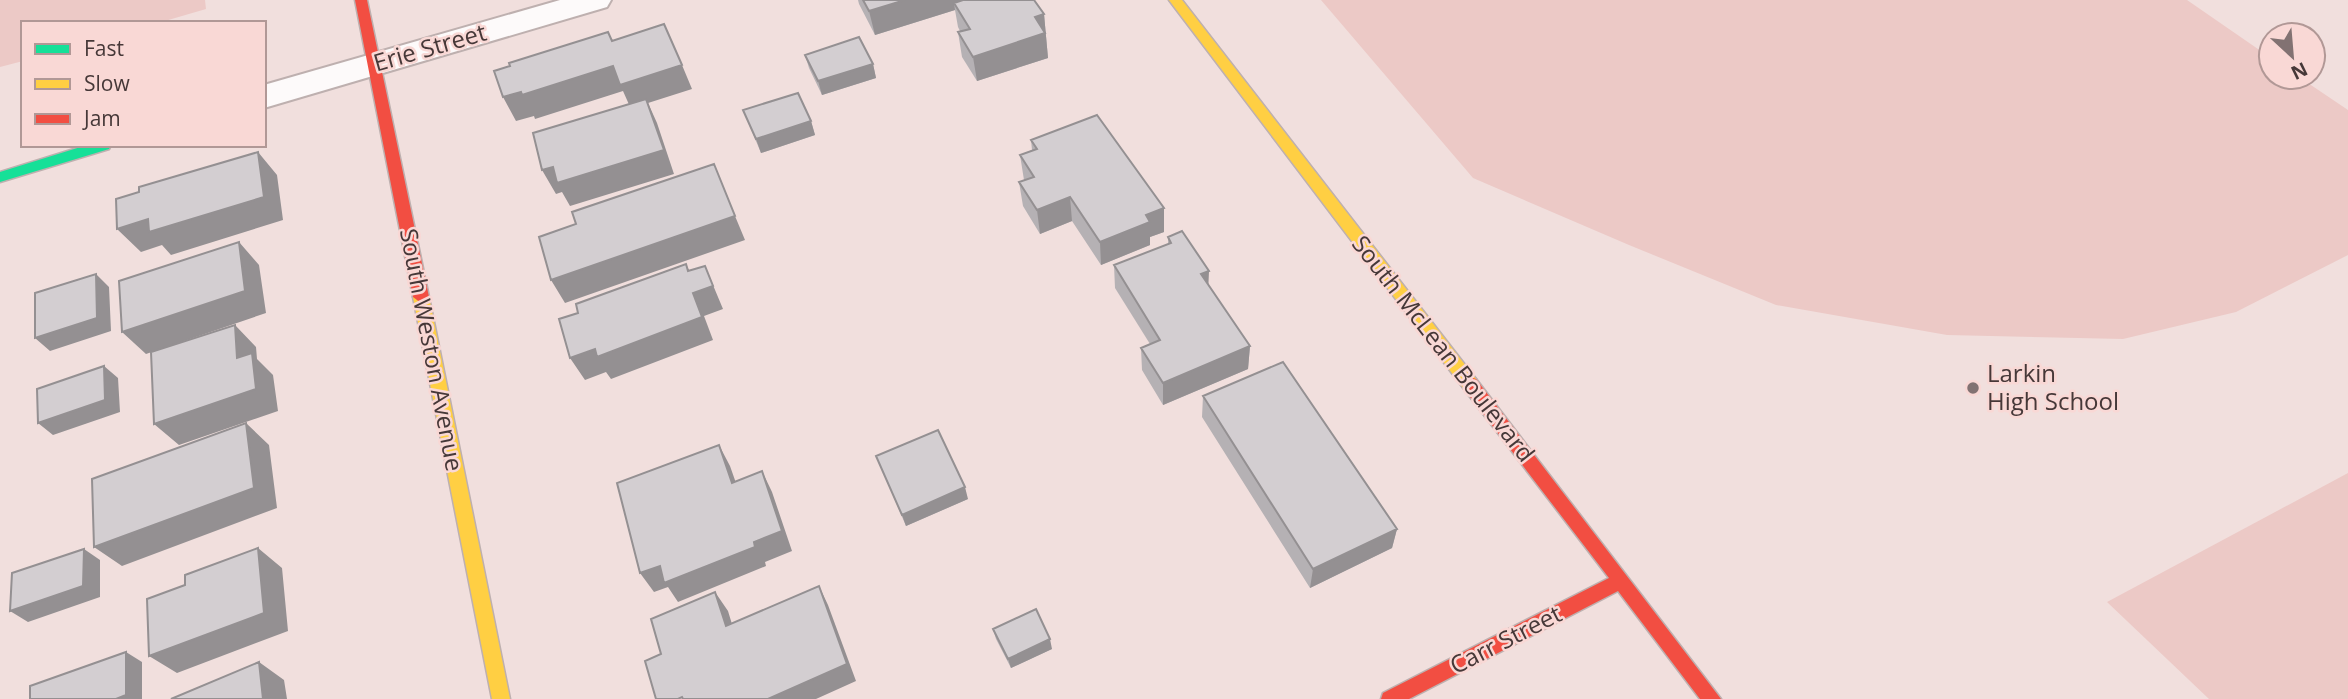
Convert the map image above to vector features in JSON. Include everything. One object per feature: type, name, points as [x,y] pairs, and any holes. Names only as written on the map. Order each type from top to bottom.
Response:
[{"type":"street","name":"South Weston Avenue","points":[[361,0],[500,699]]},
{"type":"street","name":"Erie Street","points":[[266,96],[596,0]]},
{"type":"street","name":"South McLean Boulevard","points":[[1175,0],[1712,699]]},
{"type":"street","points":[[0,177],[98,147]]},
{"type":"street","name":"Carr Street","points":[[1390,699],[1621,581]]},
{"type":"shaded area","points":[[0,0],[205,0],[206,9],[165,21],[21,21],[21,62],[0,67]]},
{"type":"shaded area","points":[[1321,0],[2187,0],[2257,48],[2257,91],[2320,91],[2348,110],[2348,255],[2236,312],[2123,339],[1947,335],[1776,305],[1473,178]]},
{"type":"shaded area","points":[[2348,473],[2348,699],[2209,699],[2107,602]]},
{"type":"building","points":[[863,0],[905,0],[869,11]]},
{"type":"building","points":[[963,0],[1034,0],[1044,14],[1035,17],[1045,33],[973,57],[958,32],[970,29],[954,3]]},
{"type":"building","points":[[664,24],[682,65],[620,85],[613,66],[522,95],[521,92],[503,97],[494,71],[510,66],[509,63],[608,32],[612,41]]},
{"type":"building","points":[[859,37],[873,64],[818,81],[805,55]]},
{"type":"building","points":[[798,93],[811,121],[756,139],[743,110]]},
{"type":"building","points":[[646,99],[664,150],[557,183],[553,167],[542,170],[533,133]]},
{"type":"building","points":[[1097,115],[1164,208],[1146,215],[1150,222],[1100,242],[1070,197],[1037,210],[1019,182],[1034,177],[1020,155],[1037,149],[1031,140]]},
{"type":"building","points":[[258,152],[264,197],[149,232],[148,219],[117,229],[116,199],[139,192],[139,187]]},
{"type":"building","points":[[714,164],[735,216],[551,280],[539,237],[576,224],[572,212]]},
{"type":"building","points":[[1182,231],[1209,271],[1201,274],[1250,346],[1163,383],[1141,348],[1160,340],[1114,265],[1171,243],[1168,237]]},
{"type":"building","points":[[239,242],[245,291],[122,332],[119,281]]},
{"type":"building","points":[[686,264],[688,271],[705,266],[713,286],[693,293],[702,317],[597,357],[595,349],[570,358],[559,319],[578,313],[576,304]]},
{"type":"building","points":[[96,274],[97,318],[35,338],[35,293]]},
{"type":"building","points":[[235,325],[237,358],[252,353],[256,389],[154,424],[151,352]]},
{"type":"building","points":[[1283,362],[1397,529],[1313,569],[1203,396]]},
{"type":"building","points":[[104,366],[105,400],[38,423],[37,389]]},
{"type":"building","points":[[246,423],[254,488],[94,547],[92,479]]},
{"type":"building","points":[[938,430],[965,487],[902,515],[876,456]]},
{"type":"building","points":[[719,445],[732,483],[762,471],[782,531],[754,542],[755,547],[664,583],[660,566],[640,573],[617,483]]},
{"type":"building","points":[[258,548],[264,613],[149,656],[147,599],[185,585],[185,575]]},
{"type":"building","points":[[84,549],[83,586],[10,611],[12,573]]},
{"type":"building","points":[[819,586],[847,664],[768,699],[656,699],[645,661],[661,654],[651,619],[715,592],[726,626]]},
{"type":"building","points":[[1036,609],[1050,639],[1008,659],[993,629]]},
{"type":"building","points":[[126,652],[126,695],[116,699],[30,699],[30,686]]},
{"type":"building","points":[[259,662],[263,699],[171,699]]},
{"type":"traffic: fast","points":[[0,177],[98,147]]},
{"type":"traffic: slow","points":[[1175,0],[1470,384]]},
{"type":"traffic: slow","points":[[421,297],[501,699]]},
{"type":"traffic: jam","points":[[361,0],[421,297]]},
{"type":"traffic: jam","points":[[1470,384],[1712,699]]},
{"type":"traffic: jam","points":[[1390,699],[1621,581]]},
{"type":"place","name":"Larkin High School","points":[[1973,388]]}]
